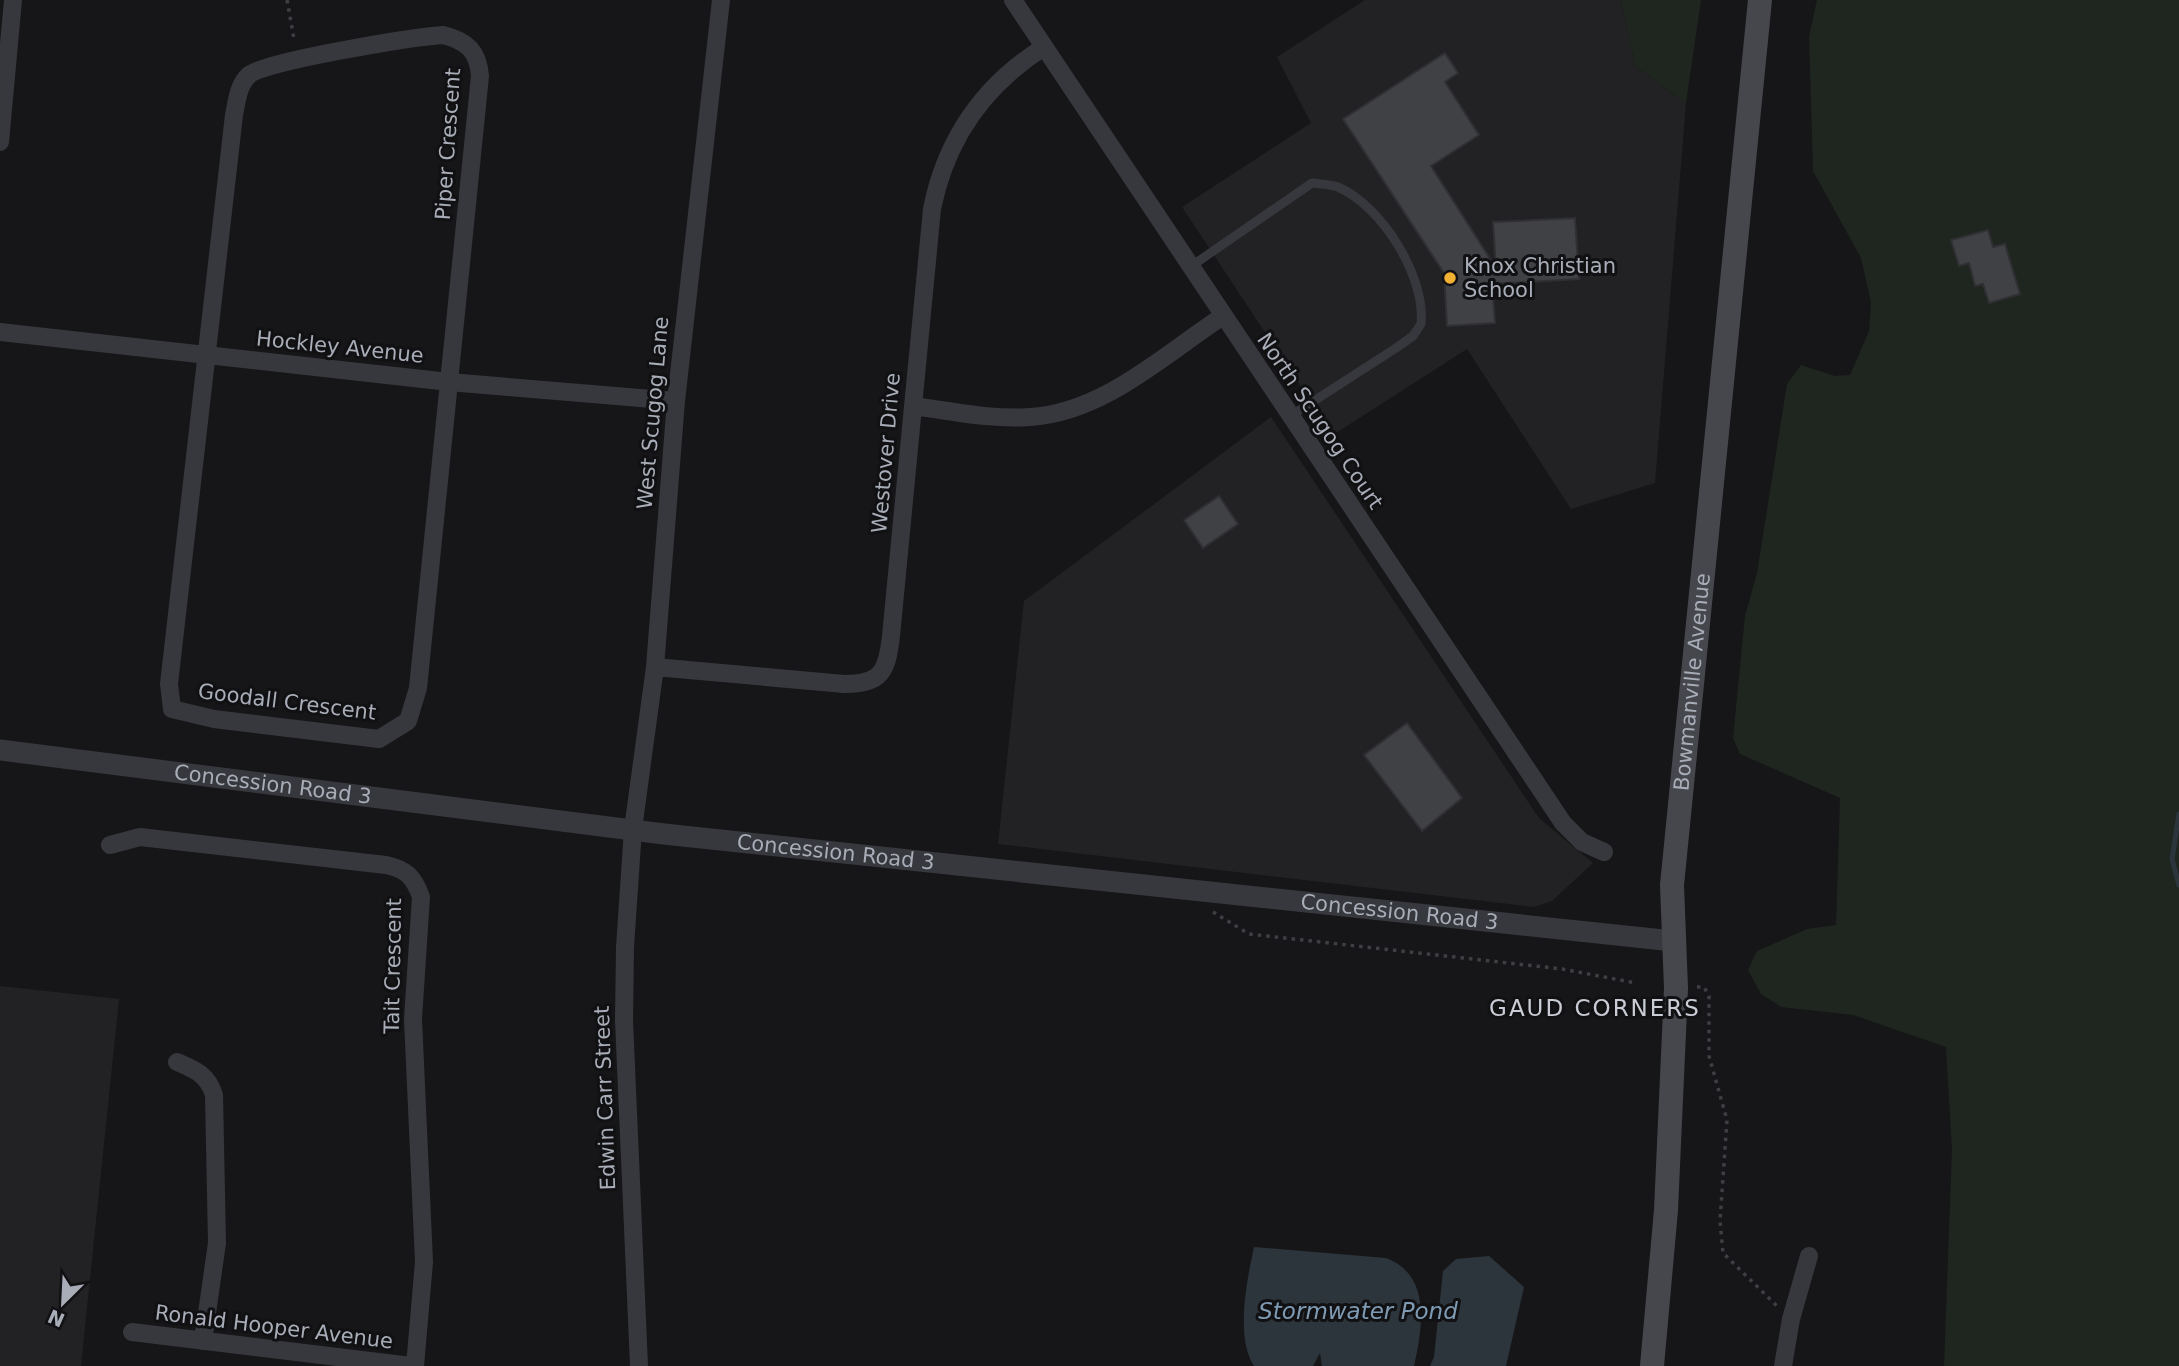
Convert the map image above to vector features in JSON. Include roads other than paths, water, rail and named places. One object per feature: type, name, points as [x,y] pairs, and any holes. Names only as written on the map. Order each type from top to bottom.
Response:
[{"type":"main road","name":"Bowmanville Avenue","points":[[1652,1366],[1666,1210],[1676,988],[1672,885],[1760,0]]},
{"type":"street","points":[[0,142],[2,94],[13,0]]},
{"type":"street","name":"West Scugog Lane","points":[[633,829],[655,667],[676,401],[721,0]]},
{"type":"street","name":"North Scugog Court","points":[[1013,0],[1563,823],[1581,842],[1604,852]]},
{"type":"street","name":"Piper Crescent","points":[[206,355],[222,206],[241,85],[249,75],[276,64],[443,35],[466,43],[474,51],[480,76],[449,382]]},
{"type":"street","name":"Westover Drive","points":[[655,667],[844,684],[862,684],[882,672],[888,659],[891,636],[932,209],[938,178],[959,130],[983,98],[1025,59],[1044,47]]},
{"type":"street","points":[[913,406],[999,418],[1033,417],[1068,410],[1114,388],[1223,316]]},
{"type":"street","name":"Hockley Avenue","points":[[0,332],[449,382],[676,401]]},
{"type":"street","name":"Goodall Crescent","points":[[206,355],[169,684],[172,709],[214,719],[379,739],[408,721],[418,688],[449,382]]},
{"type":"street","name":"Concession Road 3","points":[[0,750],[633,829],[1673,941]]},
{"type":"street","name":"Edwin Carr Street","points":[[633,829],[624,1008],[639,1366]]},
{"type":"street","name":"Tait Crescent","points":[[110,845],[140,837],[386,865],[409,874],[416,884],[421,897],[413,1019],[424,1262],[413,1366]]},
{"type":"street","points":[[177,1062],[200,1072],[210,1082],[214,1095],[217,1243],[203,1341]]},
{"type":"street","points":[[1783,1366],[1791,1319],[1810,1256]]},
{"type":"street","name":"Ronald Hooper Avenue","points":[[132,1332],[413,1366]]},
{"type":"lane","points":[[1190,267],[1312,183],[1338,187],[1350,195],[1370,211],[1397,244],[1417,285],[1421,324],[1413,336],[1396,348],[1289,416]]},
{"type":"water","name":"Stormwater Pond","points":[[1254,1247],[1386,1258],[1400,1266],[1411,1276],[1420,1303],[1420,1335],[1414,1366],[1322,1366],[1320,1353],[1313,1366],[1254,1366],[1245,1340],[1244,1308]]},
{"type":"water","name":"Stormwater Pond","points":[[1489,1256],[1524,1287],[1506,1366],[1430,1366],[1434,1357],[1443,1271],[1456,1259]]},
{"type":"waterway","points":[[2179,814],[2172,859],[2179,885]]},
{"type":"place","name":"Knox Christian School","points":[[1450,278]]},
{"type":"district","name":"GAUD CORNERS","points":[[1595,1008]]}]
